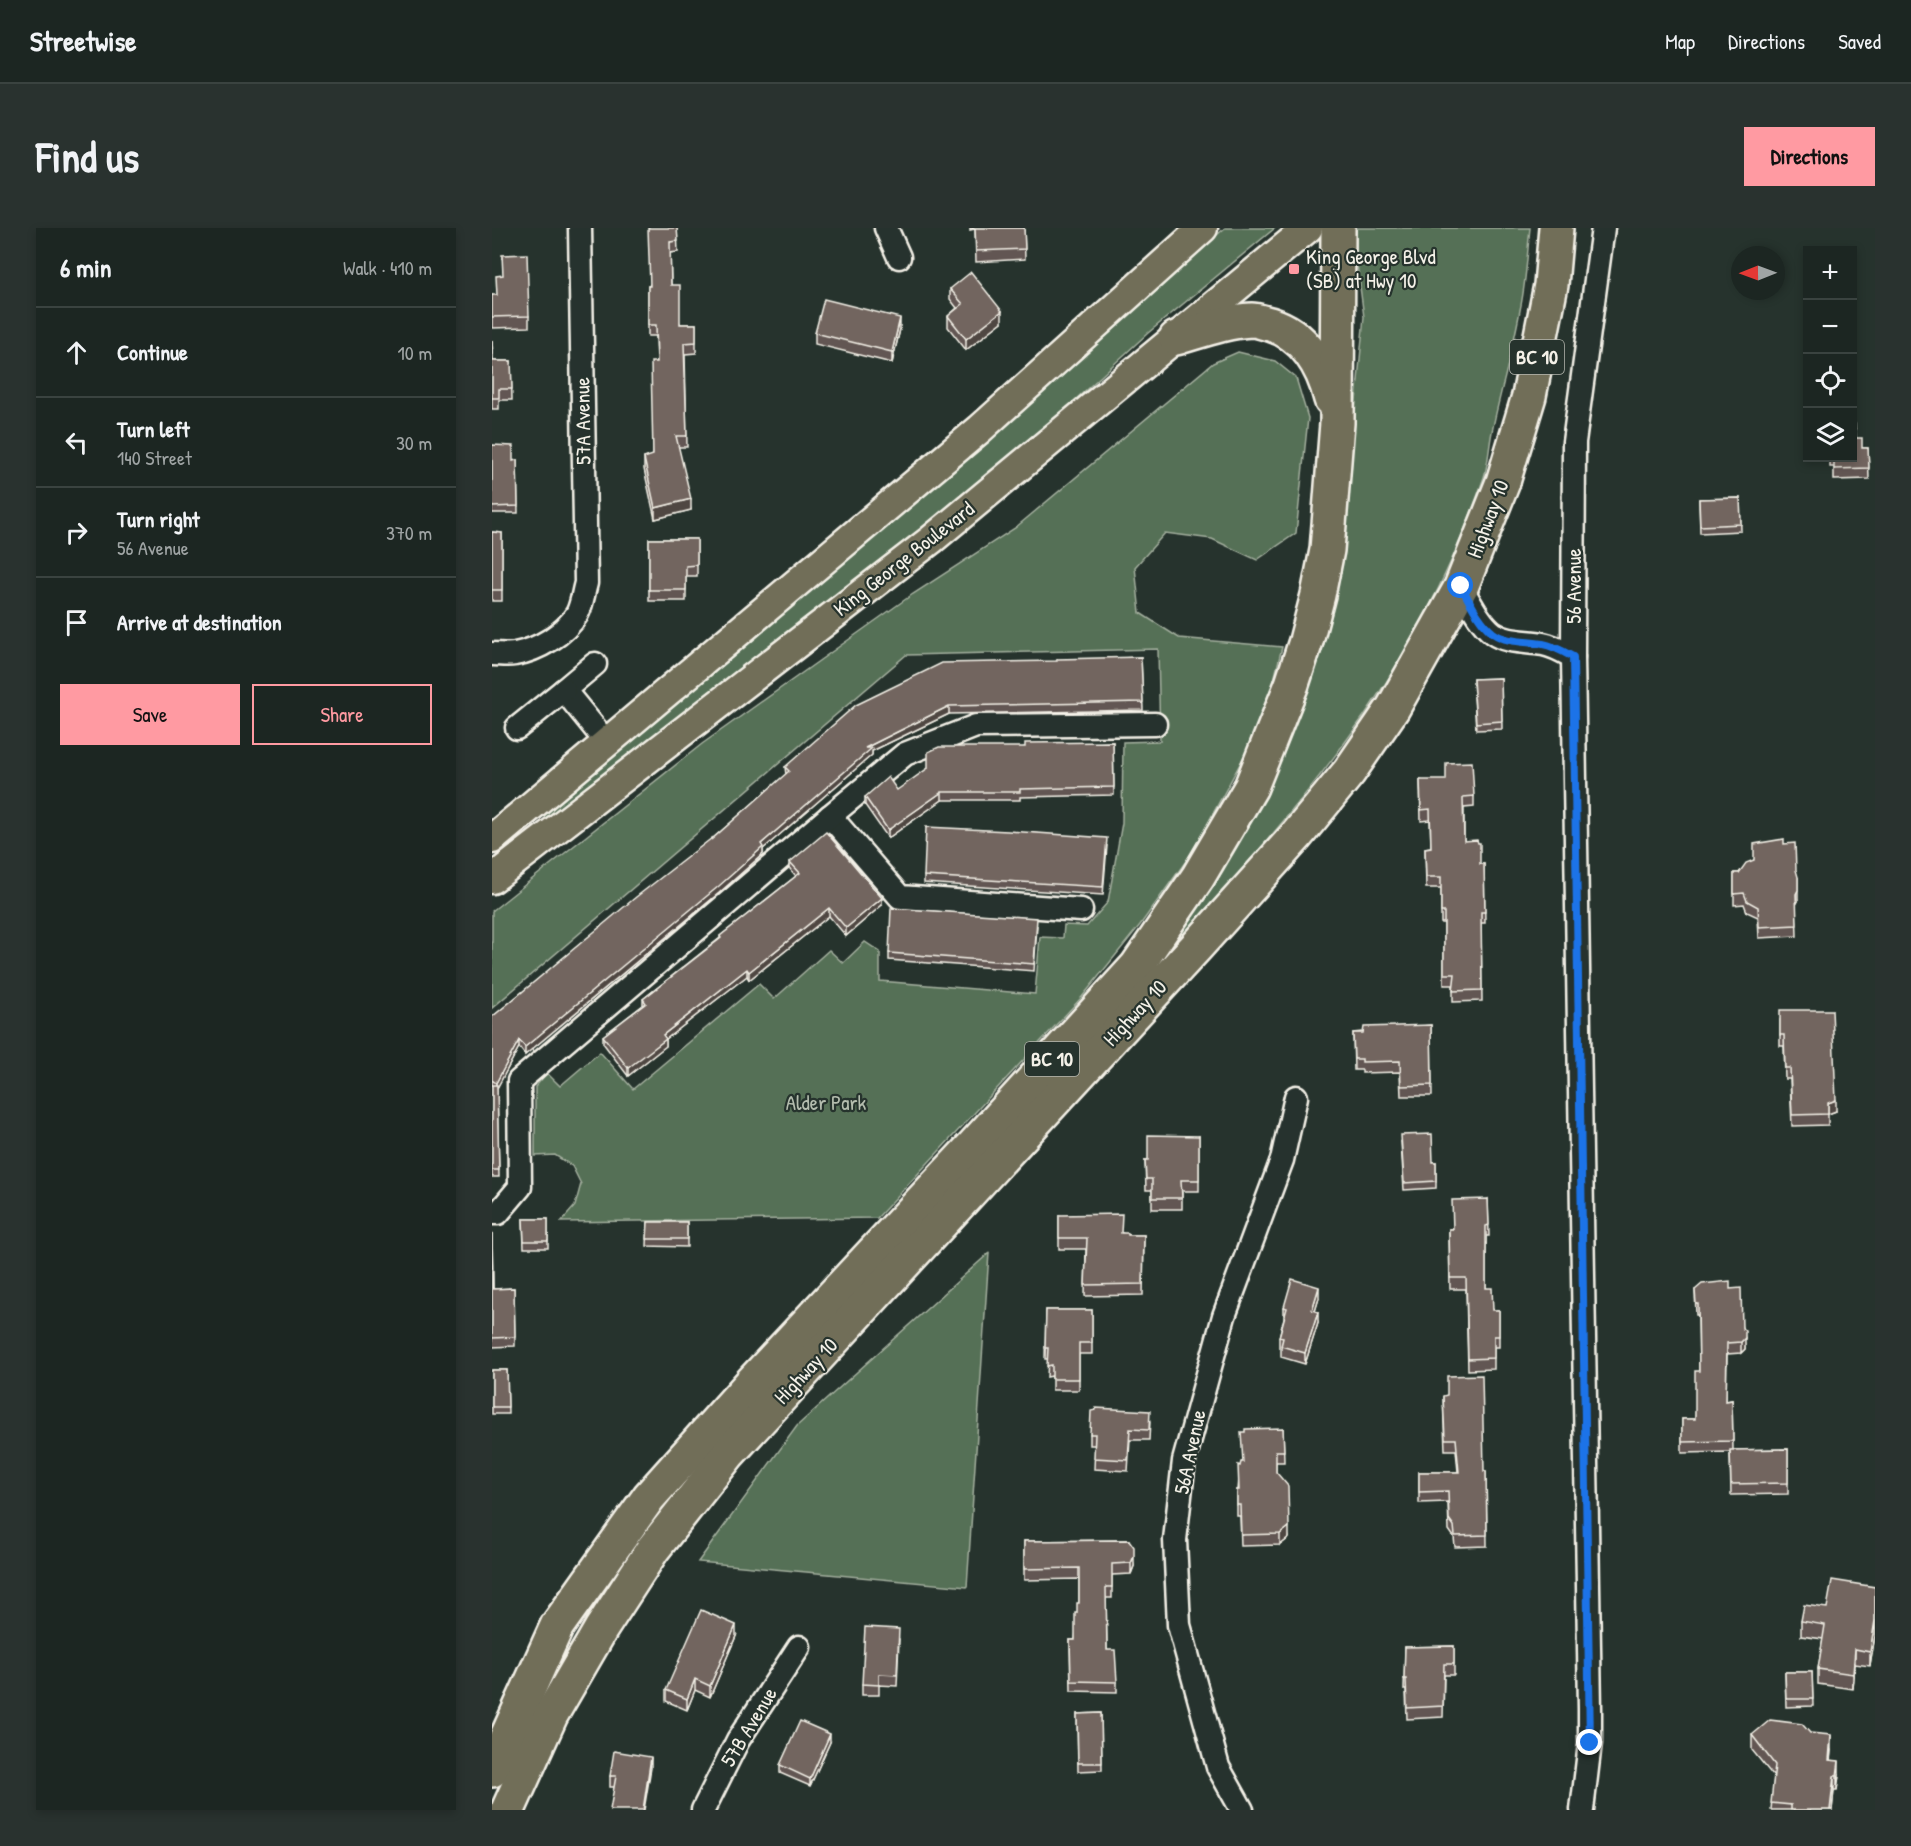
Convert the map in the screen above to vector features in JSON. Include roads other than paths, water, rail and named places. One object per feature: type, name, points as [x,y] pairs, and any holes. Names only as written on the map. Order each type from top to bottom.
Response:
[{"type":"highway","name":"Highway 10","points":[[492,1770],[557,1626],[649,1497],[753,1381],[973,1146],[1137,966],[1198,877],[1251,787],[1292,684],[1306,641],[1318,595],[1326,550],[1337,423],[1338,228]]},
{"type":"highway","name":"Highway 10","points":[[508,1810],[551,1715],[601,1629],[653,1549],[729,1454],[1297,835],[1348,772],[1393,708],[1461,586],[1503,482],[1529,396],[1551,285],[1556,228]]},
{"type":"highway","points":[[1176,338],[1224,324],[1254,320],[1280,327],[1310,350],[1326,379],[1337,423]]},
{"type":"main road","points":[[492,838],[980,429],[1203,228]]},
{"type":"main road","name":"King George Boulevard","points":[[492,879],[931,540],[1308,228]]},
{"type":"street","name":"57A Avenue","points":[[492,654],[516,654],[536,647],[564,630],[577,614],[586,583],[580,228]]},
{"type":"street","points":[[886,228],[899,257]]},
{"type":"street","name":"56 Avenue","points":[[1582,1810],[1590,1743],[1590,1709],[1573,657],[1574,442],[1603,228]]},
{"type":"street","points":[[1461,586],[1482,621],[1494,634],[1518,642],[1544,644],[1573,657]]},
{"type":"street","points":[[517,728],[595,664]]},
{"type":"street","points":[[564,690],[607,743]]},
{"type":"street","points":[[494,1212],[520,1187],[519,1081],[906,754],[976,726],[1155,724]]},
{"type":"street","points":[[830,816],[900,897],[1081,910]]},
{"type":"street","name":"56A Avenue","points":[[1242,1810],[1218,1767],[1179,1625],[1175,1540],[1185,1461],[1224,1316],[1282,1160],[1296,1097]]},
{"type":"street","name":"57B Avenue","points":[[703,1810],[738,1740],[799,1647]]},
{"type":"place","name":"King George Blvd (SB) at Hwy 10","points":[[1294,269]]},
{"type":"park label","name":"Alder Park","points":[[826,1103]]}]
